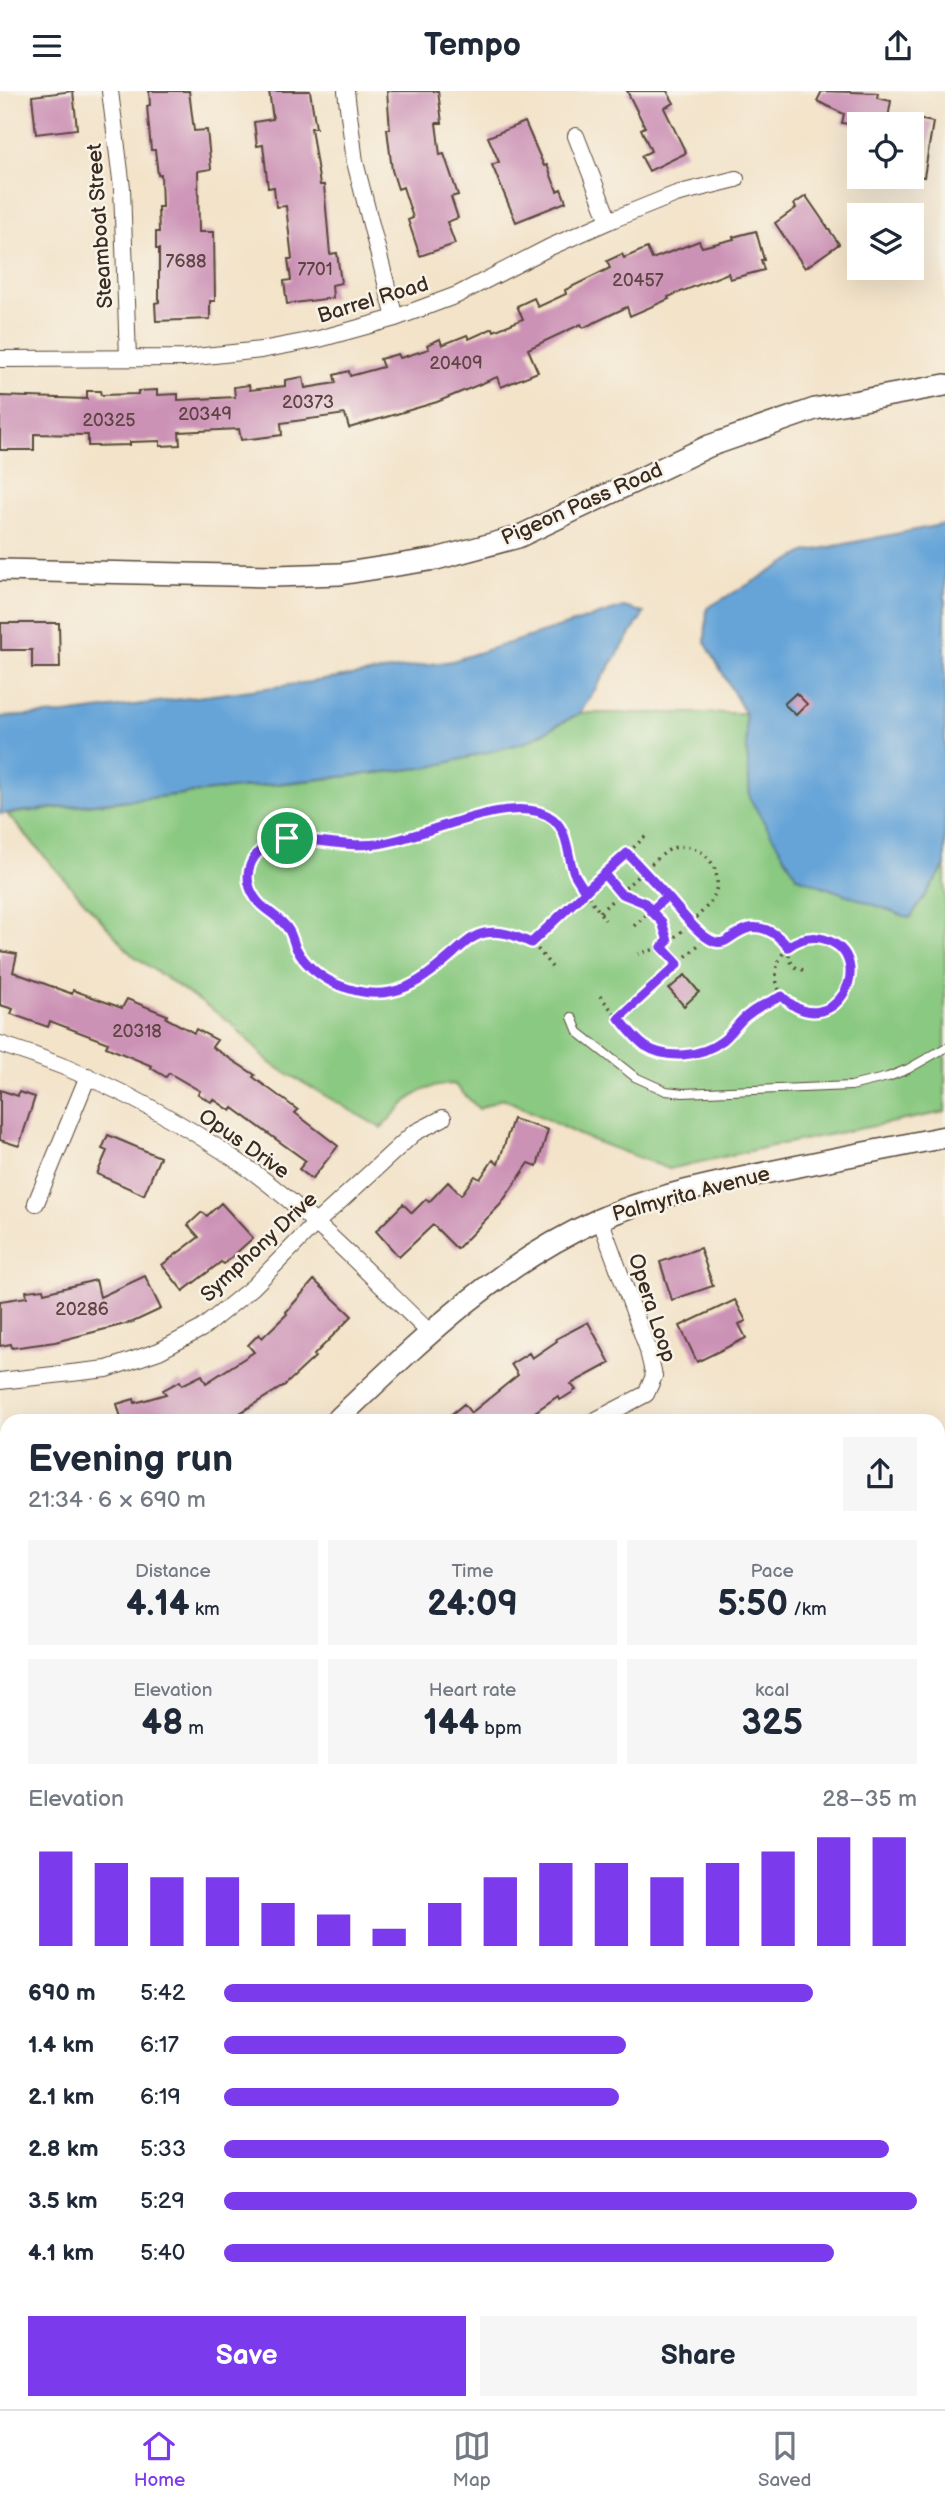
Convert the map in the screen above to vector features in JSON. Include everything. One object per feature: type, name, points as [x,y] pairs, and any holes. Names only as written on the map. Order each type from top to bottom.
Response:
[{"type":"street","name":"Steamboat Street","points":[[110,91],[122,188],[128,358]]},
{"type":"street","points":[[346,91],[355,162],[395,318]]},
{"type":"street","points":[[576,136],[610,221]]},
{"type":"street","name":"Barrel Road","points":[[0,359],[186,358],[261,350],[318,339],[395,318],[457,295],[550,247],[610,221],[676,194],[736,179]]},
{"type":"street","name":"Pigeon Pass Road","points":[[0,570],[274,576],[340,574],[436,559],[518,537],[709,446],[815,409],[945,385]]},
{"type":"street","name":"Opus Drive","points":[[0,1044],[88,1076],[133,1098],[204,1139],[252,1171],[316,1223],[429,1332]]},
{"type":"street","points":[[36,1203],[88,1076]]},
{"type":"street","name":"Symphony Drive","points":[[0,1381],[107,1369],[159,1351],[201,1329],[253,1287],[316,1223],[414,1133],[443,1118]]},
{"type":"street","name":"Palmyrita Avenue","points":[[343,1414],[429,1332],[487,1285],[600,1219],[650,1201],[705,1186],[945,1137]]},
{"type":"street","name":"Opera Loop","points":[[600,1219],[647,1347],[654,1376],[646,1394],[607,1414]]},
{"type":"lane","points":[[572,1017],[578,1032],[635,1077],[658,1088],[683,1093],[851,1086],[908,1069],[945,1048]]},
{"type":"path","points":[[552,967],[531,943],[499,932],[482,933],[407,988],[370,993],[351,990],[320,976],[306,961],[296,948],[289,930],[259,902],[249,878],[249,867],[254,856],[273,841],[287,838],[374,844],[409,838],[473,817],[525,810],[541,813],[554,820],[564,835],[574,873],[605,920]]},
{"type":"path","points":[[531,943],[648,834]]},
{"type":"path","points":[[600,912],[671,848],[689,847],[707,855],[713,863],[716,884],[711,901],[662,947],[638,954]]},
{"type":"path","points":[[627,853],[706,937],[722,943],[741,931],[759,928],[776,934],[788,947],[790,961],[794,967],[806,970]]},
{"type":"path","points":[[604,874],[620,893],[645,903],[662,922],[668,941]]},
{"type":"path","points":[[634,926],[667,896]]},
{"type":"path","points":[[619,1018],[706,937]]},
{"type":"path","points":[[807,938],[828,940],[837,946],[848,963],[849,984],[838,1002],[819,1011],[798,1009],[782,996],[777,986],[777,965],[788,947],[807,938]]},
{"type":"path","points":[[662,947],[678,964]]},
{"type":"path","points":[[600,996],[635,1038],[647,1047],[673,1055],[684,1055],[722,1041],[747,1015],[782,996]]},
{"type":"green space","points":[[580,713],[745,713],[750,799],[910,918],[945,866],[945,1112],[669,1169],[579,1135],[503,1098],[479,1109],[454,1084],[440,1085],[420,1092],[381,1128],[271,1064],[230,1022],[131,954],[7,814],[431,767],[526,742]]},
{"type":"water","points":[[945,524],[945,866],[910,918],[797,877],[750,799],[745,713],[705,642],[707,608],[805,552]]},
{"type":"water","points":[[624,607],[644,613],[580,713],[526,742],[431,767],[0,814],[0,717],[64,714],[452,661]]},
{"type":"building","points":[[73,91],[77,129],[36,134],[32,96]]},
{"type":"building","points":[[149,91],[189,91],[194,131],[207,130],[211,169],[198,171],[199,232],[214,232],[215,301],[210,301],[210,319],[156,321],[155,303],[159,302],[159,249],[156,249],[156,232],[159,232],[158,207],[162,207],[161,174],[158,175],[155,150],[151,150],[147,106],[150,105]]},
{"type":"building","points":[[269,91],[310,91],[316,128],[311,128],[320,185],[324,185],[330,254],[337,253],[341,283],[332,285],[333,298],[287,304],[284,281],[291,280],[288,259],[292,259],[286,206],[276,207],[274,187],[268,188],[263,145],[257,146],[254,122],[273,119]]},
{"type":"building","points":[[387,91],[438,91],[442,123],[436,123],[440,155],[444,154],[458,195],[451,197],[458,218],[447,222],[455,244],[420,256],[408,220],[413,218],[403,187],[398,189],[392,170],[387,129],[390,129]]},
{"type":"building","points":[[627,91],[667,91],[674,103],[664,108],[686,153],[649,171],[641,156],[651,151],[641,129],[645,127]]},
{"type":"building","points":[[822,91],[878,93],[877,98],[891,101],[889,112],[847,112],[847,124],[842,123],[844,114],[817,101]]},
{"type":"building","points":[[924,120],[933,122],[924,177]]},
{"type":"building","points":[[525,122],[544,166],[547,165],[557,191],[561,189],[566,202],[516,222],[492,165],[499,162],[488,137]]},
{"type":"building","points":[[806,196],[839,244],[805,268],[775,223],[796,208],[794,204]]},
{"type":"building","points":[[756,231],[764,270],[730,279],[728,273],[668,297],[669,299],[630,316],[627,307],[583,328],[581,324],[528,349],[538,372],[501,387],[497,377],[437,402],[349,428],[345,414],[281,423],[282,435],[241,440],[239,429],[179,432],[180,445],[160,446],[160,441],[88,446],[88,435],[34,434],[34,450],[0,450],[0,396],[87,399],[87,391],[100,391],[101,395],[138,394],[138,391],[157,390],[157,395],[178,394],[178,400],[235,397],[234,387],[249,385],[250,390],[285,386],[285,380],[303,377],[305,388],[336,383],[334,375],[349,371],[350,376],[383,367],[380,359],[398,354],[400,358],[429,349],[427,345],[440,339],[442,345],[467,335],[469,339],[523,319],[517,306],[534,298],[538,307],[566,294],[565,290],[610,268],[607,261],[622,254],[624,258],[647,248],[652,259],[699,241],[702,247]]},
{"type":"building","points":[[1,623],[59,623],[60,668],[32,668],[32,650],[1,650]]},
{"type":"building","points":[[796,693],[807,704],[796,715],[784,704]]},
{"type":"building","points":[[0,951],[17,954],[13,972],[72,994],[73,990],[122,1008],[127,999],[167,1015],[166,1018],[194,1033],[196,1029],[217,1040],[212,1047],[255,1075],[253,1077],[298,1110],[295,1113],[338,1146],[312,1179],[299,1169],[306,1161],[233,1108],[231,1111],[213,1099],[211,1102],[198,1094],[200,1091],[169,1073],[166,1077],[151,1068],[152,1066],[106,1047],[108,1043],[50,1021],[48,1027],[11,1014],[13,1009],[0,1005]]},
{"type":"building","points":[[685,975],[699,992],[684,1006],[669,989]]},
{"type":"building","points":[[0,1090],[18,1096],[19,1092],[35,1097],[19,1146],[0,1140]]},
{"type":"building","points":[[513,1119],[548,1130],[537,1166],[529,1163],[500,1205],[457,1249],[433,1225],[399,1257],[376,1231],[403,1204],[412,1213],[426,1199],[429,1202],[448,1182],[461,1195],[475,1176],[480,1179],[493,1160],[498,1164]]},
{"type":"building","points":[[108,1135],[160,1157],[144,1195],[97,1174],[107,1151],[102,1149]]},
{"type":"building","points":[[221,1203],[253,1238],[224,1264],[221,1262],[183,1291],[162,1265],[199,1237],[188,1225],[202,1212],[207,1216]]},
{"type":"building","points":[[700,1248],[713,1286],[672,1300],[660,1262]]},
{"type":"building","points":[[145,1276],[161,1309],[133,1322],[55,1342],[12,1348],[11,1344],[0,1346],[0,1301],[27,1297],[26,1291],[43,1289],[44,1293],[96,1280],[100,1297]]},
{"type":"building","points":[[314,1280],[352,1316],[285,1385],[238,1414],[120,1414],[117,1404],[134,1399],[135,1403],[166,1394],[163,1390],[180,1381],[182,1385],[202,1375],[206,1383],[254,1352],[248,1345],[259,1334],[262,1338]]},
{"type":"building","points":[[735,1300],[746,1321],[739,1324],[746,1338],[697,1362],[680,1326]]},
{"type":"building","points":[[588,1322],[610,1363],[571,1384],[576,1390],[560,1400],[558,1396],[532,1414],[452,1414],[464,1404],[471,1413],[518,1375],[511,1364],[529,1353],[532,1358],[557,1341],[556,1339]]},
{"type":"route","points":[[287,838],[273,841],[254,856],[249,867],[253,891],[259,902],[289,930],[296,948],[320,976],[351,990],[370,993],[407,988],[422,980],[469,940],[482,933],[499,932],[531,943],[604,874],[620,893],[645,903],[651,911],[667,896],[706,937],[715,942],[722,943],[741,931],[759,928],[776,934],[788,947],[807,938],[828,940],[844,954],[850,974],[849,984],[845,994],[829,1008],[819,1011],[798,1009],[782,996],[747,1015],[722,1041],[710,1047],[684,1055],[661,1052],[647,1047],[635,1038],[619,1018],[678,964],[662,947],[668,941],[662,922],[651,911],[667,896],[627,853],[585,891],[574,873],[564,835],[554,820],[541,813],[525,810],[473,817],[397,841],[374,844],[287,838]]}]
